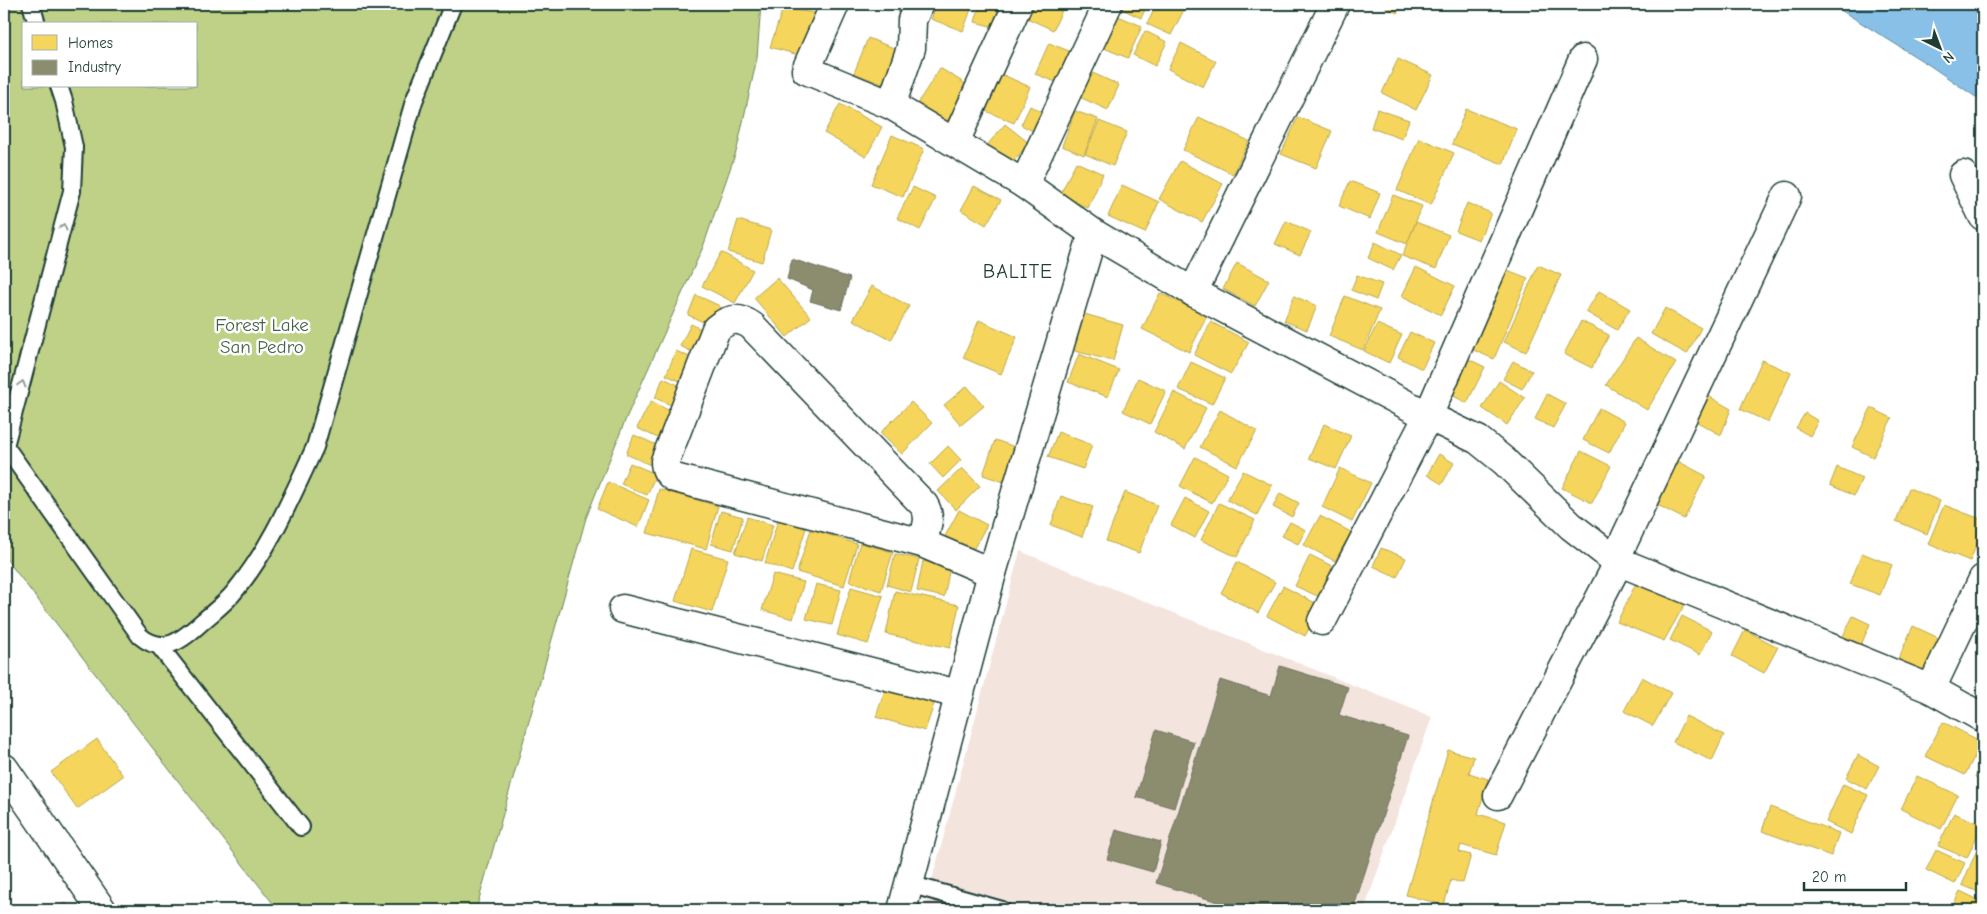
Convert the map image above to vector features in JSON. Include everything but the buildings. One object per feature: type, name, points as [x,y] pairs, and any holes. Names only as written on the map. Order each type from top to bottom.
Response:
[{"type":"street","points":[[835,4],[806,70],[891,106],[1024,184],[1093,233],[1193,292],[1428,416],[1478,440],[1504,461],[1571,526],[1615,560],[1931,689],[1983,718]]},
{"type":"street","points":[[891,106],[911,48],[912,20],[919,4]]},
{"type":"street","points":[[955,142],[1018,4]]},
{"type":"street","points":[[1024,184],[1108,4]]},
{"type":"street","points":[[1193,292],[1335,4]]},
{"type":"street","points":[[1322,621],[1428,416],[1584,59]]},
{"type":"street","points":[[1963,175],[1983,216]]},
{"type":"street","points":[[1498,795],[1614,571],[1615,560],[1787,196]]},
{"type":"street","points":[[902,910],[958,694],[992,573],[1093,233]]},
{"type":"street","points":[[922,543],[928,521],[928,512],[924,505],[752,326],[743,320],[734,319],[724,323],[716,330],[665,461],[665,466],[670,475],[675,478],[922,543],[992,573]]},
{"type":"street","points":[[1931,689],[1983,579]]},
{"type":"street","points":[[623,609],[958,694]]},
{"type":"street","points":[[4,768],[102,910]]},
{"type":"lane","points":[[30,4],[37,22]]},
{"type":"lane","points":[[160,647],[184,639],[235,592],[259,557],[292,496],[315,447],[414,101],[453,4]]},
{"type":"lane","points":[[60,88],[74,147],[72,192],[5,446],[140,636],[149,643],[160,647],[301,827]]},
{"type":"lane","points":[[909,884],[1002,910]]},
{"type":"shaded area","points":[[1020,551],[1432,717],[1364,910],[924,910]]},
{"type":"green space","name":"Forest Lake San Pedro","points":[[4,4],[761,4],[757,58],[737,149],[703,247],[627,416],[586,518],[476,910],[278,910],[4,556]]},
{"type":"water","points":[[1831,4],[1983,4],[1983,102],[1929,65]]},
{"type":"district","name":"BALITE","points":[[1018,271]]}]
